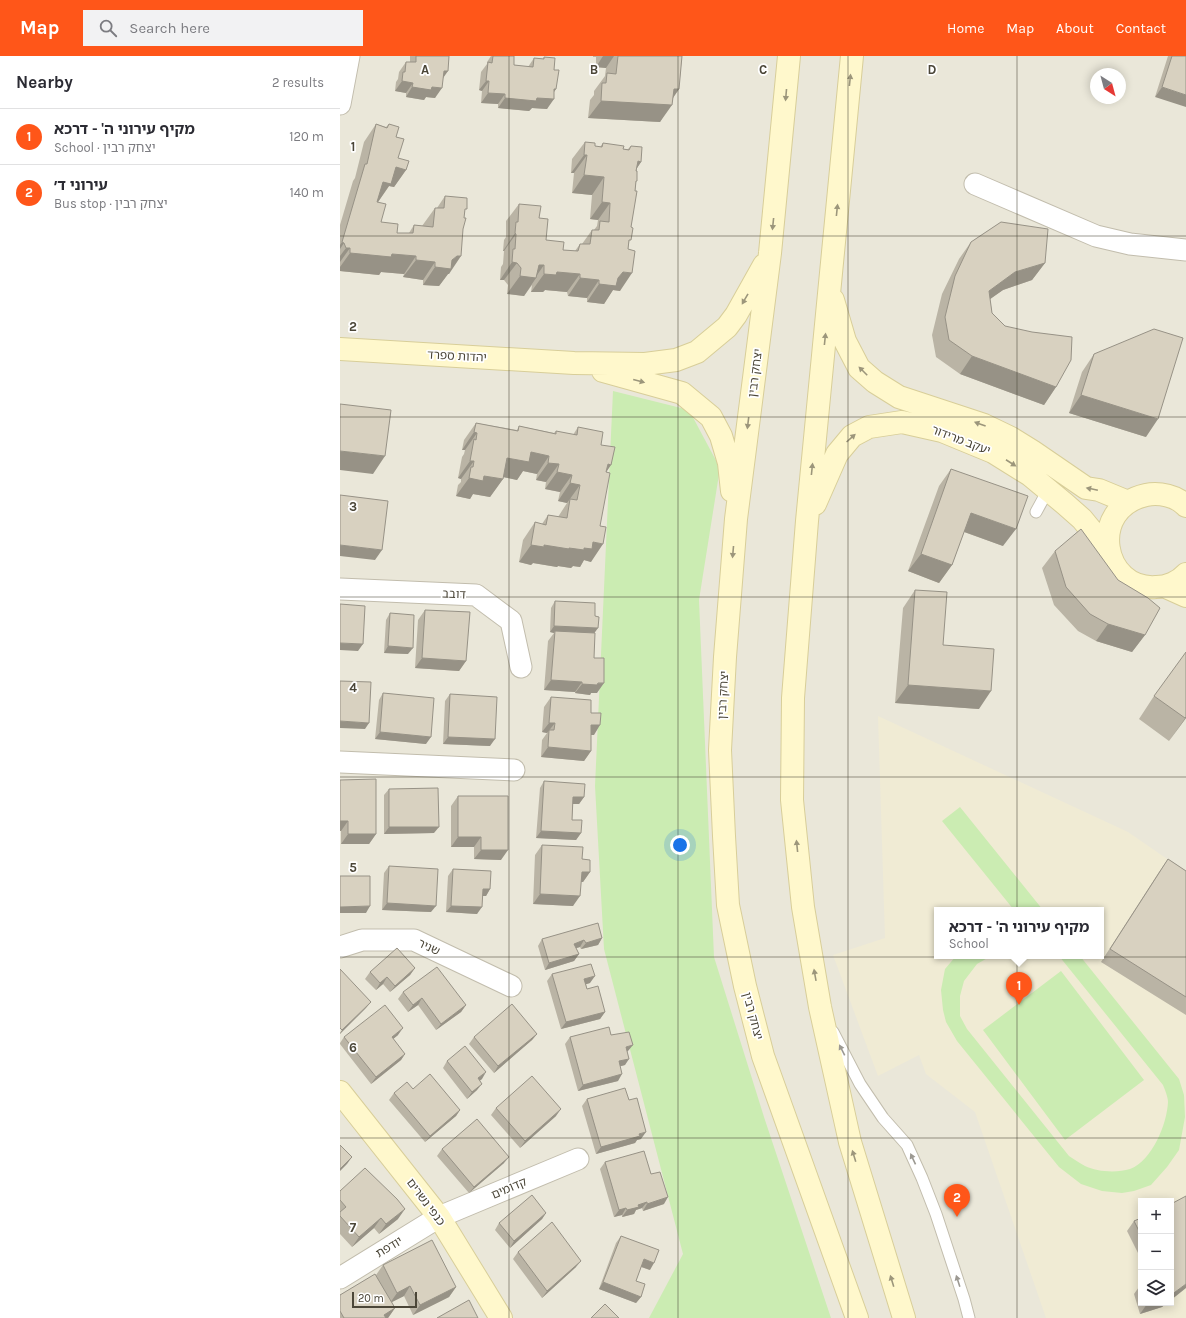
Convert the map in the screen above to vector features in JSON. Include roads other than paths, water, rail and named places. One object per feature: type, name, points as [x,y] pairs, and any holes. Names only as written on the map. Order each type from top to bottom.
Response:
[{"type":"main road","name":"יצחק רבין","points":[[790,56],[770,253],[736,519],[725,658],[720,750],[724,836],[728,904],[745,986],[763,1056],[857,1318]]},
{"type":"main road","points":[[852,56],[807,521],[793,698],[792,800],[803,907],[820,1007],[850,1142],[904,1318]]},
{"type":"main road","points":[[574,363],[645,364],[676,360],[697,352],[727,327],[753,285],[770,253]]},
{"type":"main road","name":"יעקב מרידור","points":[[830,289],[845,341],[859,368],[875,382],[899,397],[984,425],[1011,438],[1086,488],[1099,490],[1128,502]]},
{"type":"main road","name":"יהדות ספרד","points":[[340,350],[574,363]]},
{"type":"main road","points":[[574,363],[682,393],[711,417],[721,436],[729,463],[736,519]]},
{"type":"main road","name":"יעקב מרידור","points":[[807,521],[837,454],[852,436],[868,427],[902,422],[942,431],[993,452],[1030,475],[1082,519],[1109,552]]},
{"type":"main road","points":[[1185,503],[1174,497],[1162,494],[1139,496],[1128,502],[1118,512],[1111,524],[1108,538],[1109,552],[1114,565],[1124,577],[1137,584],[1151,588],[1166,587],[1186,574]]},
{"type":"main road","points":[[1166,587],[1186,596]]},
{"type":"main road","name":"כנפי נשרים","points":[[340,1092],[439,1217],[501,1318]]},
{"type":"street","points":[[340,104],[349,56]]},
{"type":"street","points":[[975,184],[1096,236],[1130,244],[1186,250]]},
{"type":"street","name":"דובב","points":[[340,589],[476,595],[511,621],[520,667]]},
{"type":"street","points":[[340,762],[514,770]]},
{"type":"street","name":"שניר","points":[[340,947],[362,940],[414,940],[511,986]]},
{"type":"street","name":"קדומים","points":[[439,1217],[578,1159]]},
{"type":"street","name":"יודפת","points":[[340,1278],[439,1217]]},
{"type":"lane","points":[[1036,512],[1048,490]]},
{"type":"lane","points":[[820,1007],[860,1084],[883,1118],[907,1145],[936,1214],[969,1318]]},
{"type":"place","name":"מקיף עירוני ה' - דרכא","points":[[1019,1005]]},
{"type":"place","name":"עירוני ד׳","points":[[957,1217]]}]
